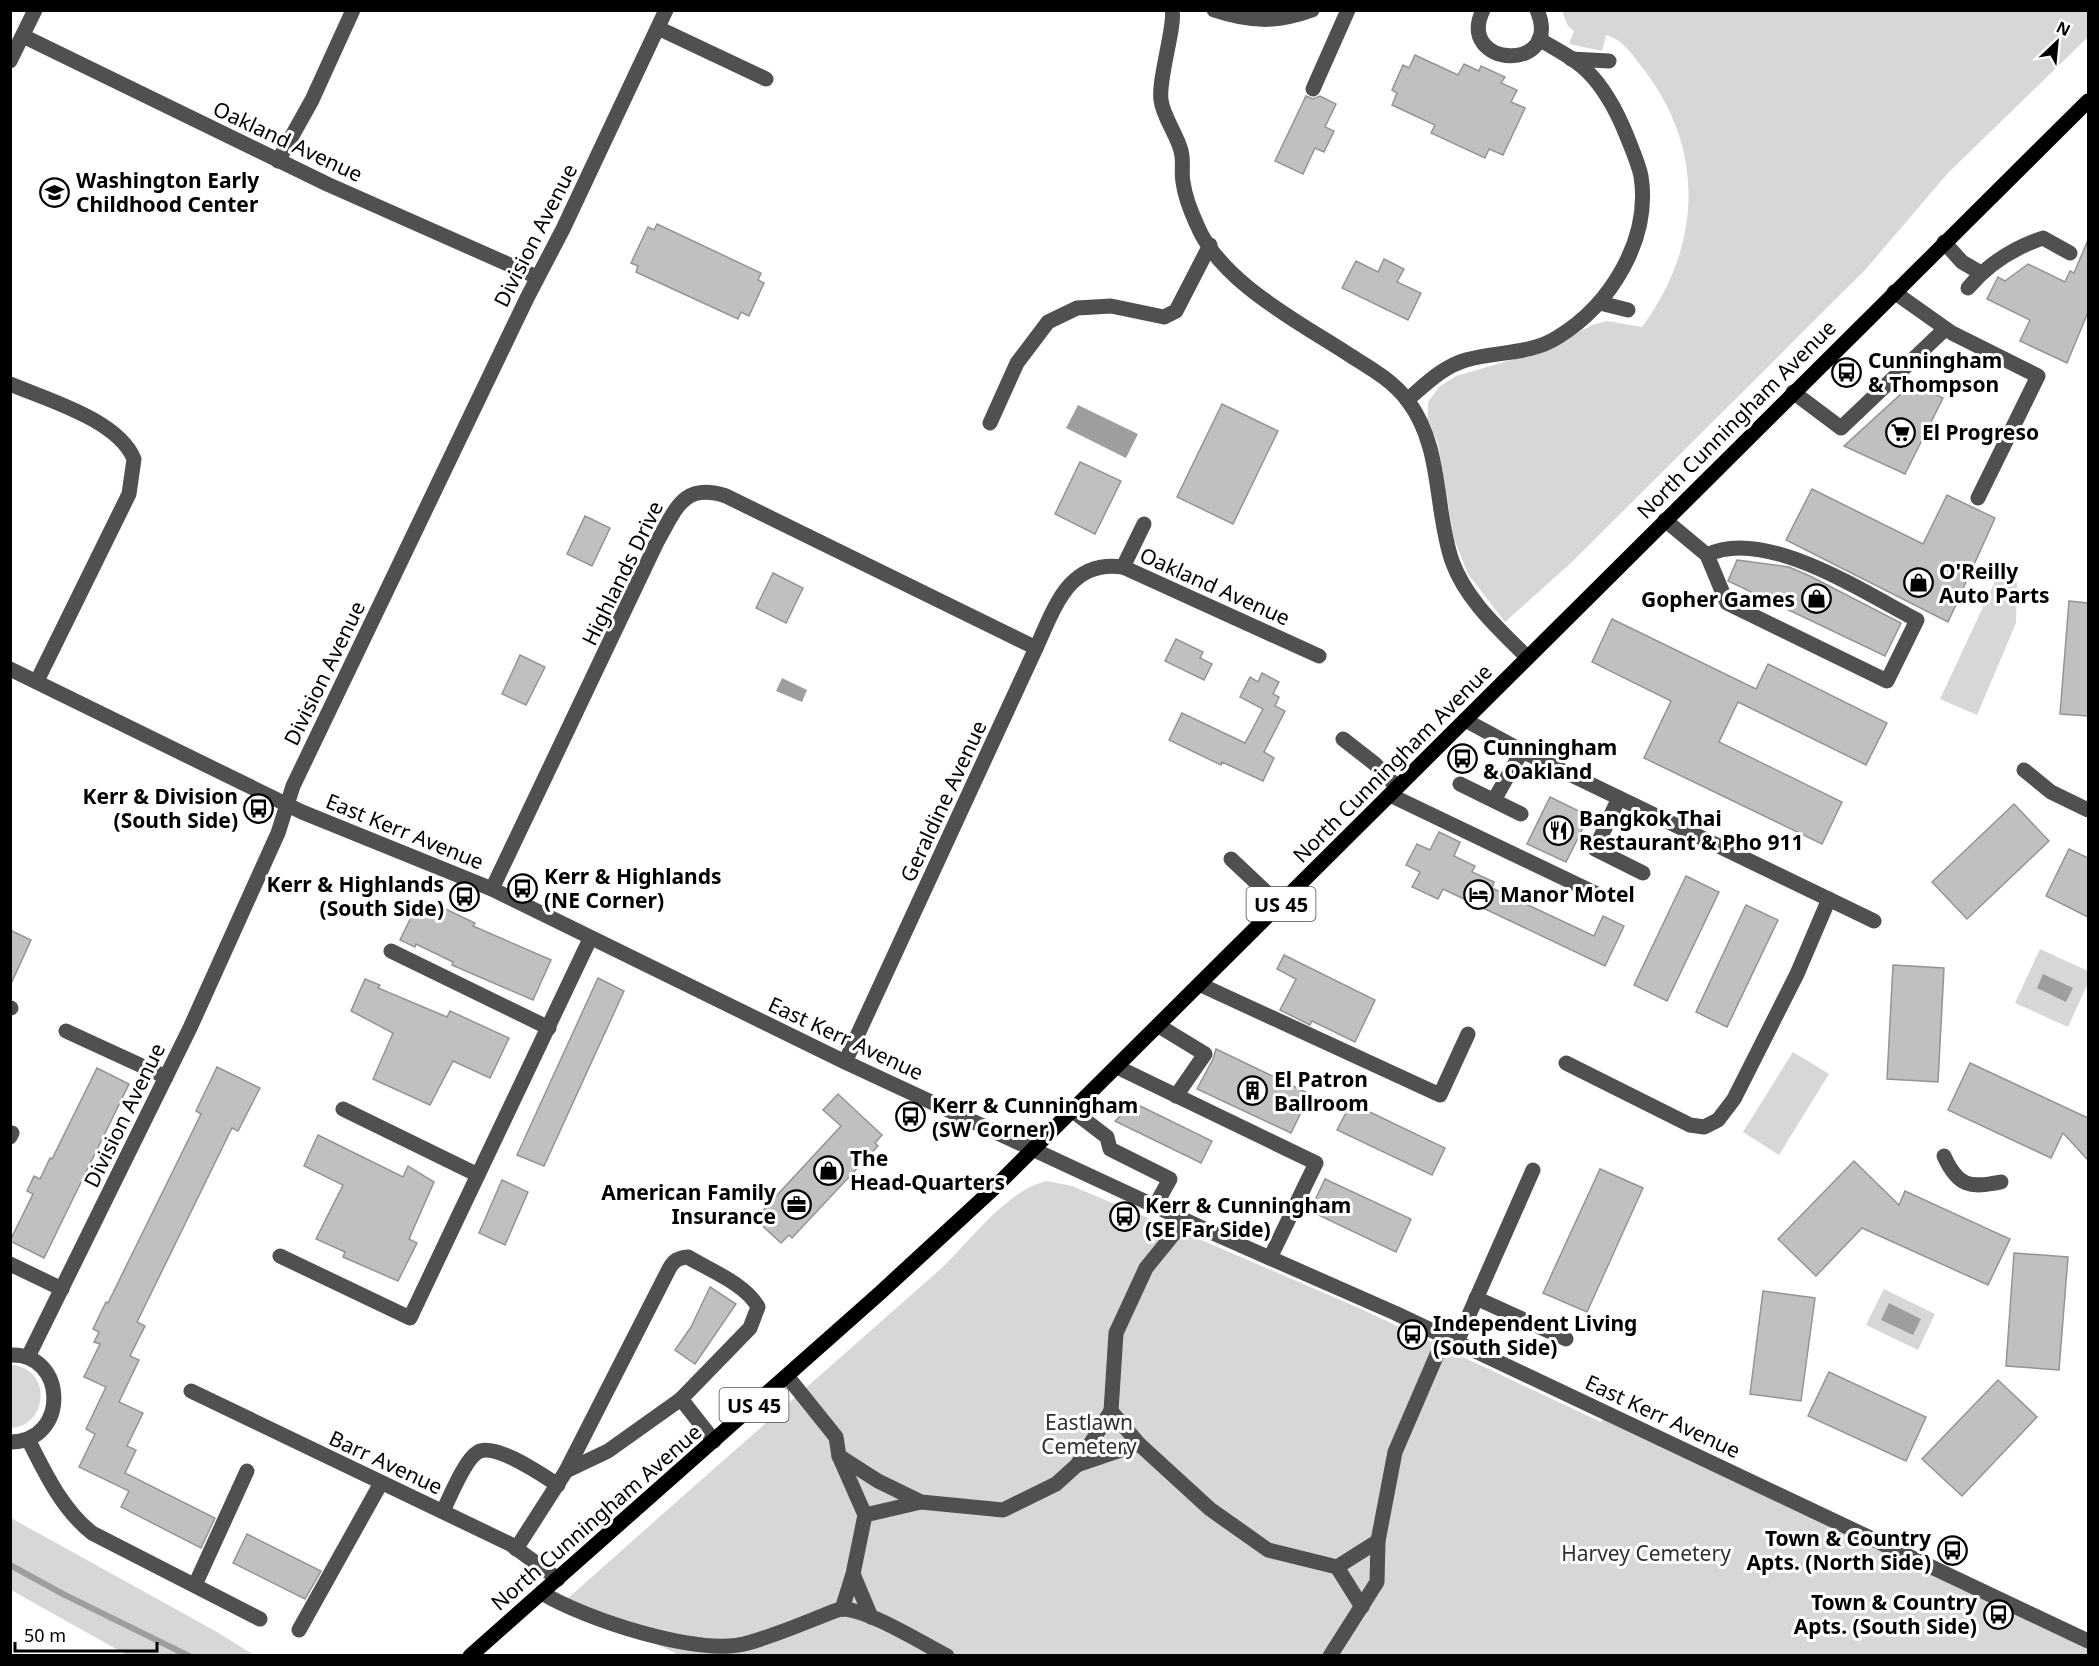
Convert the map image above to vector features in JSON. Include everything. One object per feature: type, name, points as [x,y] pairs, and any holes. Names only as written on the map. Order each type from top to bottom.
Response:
[{"type":"main road","name":"North Cunningham Avenue","points":[[470,1656],[787,1376],[1033,1150],[2088,101]]},
{"type":"street","points":[[10,62],[35,10]]},
{"type":"street","points":[[278,160],[312,100],[353,10]]},
{"type":"street","name":"Division Avenue","points":[[28,1357],[166,1077],[278,833],[286,804],[537,277],[568,219],[666,10]]},
{"type":"street","points":[[1172,10],[1174,16],[1167,45],[1161,100],[1181,152],[1182,182],[1198,228],[1220,260],[1261,298],[1380,374],[1407,400],[1426,435],[1435,465],[1444,528],[1452,562],[1477,605],[1527,657]]},
{"type":"street","points":[[1214,10],[1243,20],[1286,20],[1312,10]]},
{"type":"street","points":[[1313,89],[1348,10]]},
{"type":"street","points":[[1479,12],[1480,36],[1494,53],[1515,57],[1525,54],[1539,39],[1542,29],[1537,10]]},
{"type":"street","points":[[658,28],[766,79]]},
{"type":"street","name":"Oakland Avenue","points":[[22,36],[278,160],[537,277]]},
{"type":"street","points":[[1407,400],[1440,371],[1465,360],[1494,354],[1524,352],[1557,338],[1600,303],[1616,281],[1628,258],[1642,206],[1641,176],[1615,108],[1588,71],[1539,39]]},
{"type":"street","points":[[1571,59],[1609,61]]},
{"type":"street","points":[[1968,288],[1981,273],[2019,246],[2043,238],[2070,253]]},
{"type":"street","points":[[1944,242],[1962,262],[1981,273]]},
{"type":"street","points":[[990,423],[1017,363],[1048,322],[1077,308],[1111,306],[1164,317],[1176,311],[1210,245]]},
{"type":"street","points":[[1894,292],[1945,329],[2037,376],[1978,498]]},
{"type":"street","points":[[1600,303],[1628,310]]},
{"type":"street","points":[[1793,392],[1841,428],[1945,329]]},
{"type":"street","points":[[10,384],[101,424],[115,433],[131,451],[134,474],[129,494],[37,681]]},
{"type":"street","name":"Highlands Drive","points":[[492,889],[657,542],[679,504],[697,492],[709,490],[726,496],[1036,648]]},
{"type":"street","points":[[1665,520],[1707,555],[1727,603],[1887,681],[1917,620],[1805,562],[1780,553],[1722,548],[1707,555]]},
{"type":"street","points":[[1123,567],[1144,524]]},
{"type":"street","name":"Oakland Avenue","points":[[1091,568],[1106,565],[1123,567],[1319,656]]},
{"type":"street","name":"Geraldine Avenue","points":[[845,1062],[1036,648],[1072,581],[1091,568]]},
{"type":"street","name":"East Kerr Avenue","points":[[10,669],[286,804],[492,889],[845,1062],[1185,1220],[1451,1339],[2088,1641]]},
{"type":"street","points":[[1465,720],[1522,751],[1874,921]]},
{"type":"street","points":[[1343,739],[1375,764],[1394,791],[1599,895]]},
{"type":"street","points":[[1494,800],[1522,751]]},
{"type":"street","points":[[2024,770],[2051,792],[2088,810]]},
{"type":"street","points":[[1460,784],[1521,814]]},
{"type":"street","points":[[1619,798],[1595,849],[1643,873]]},
{"type":"street","points":[[1231,859],[1280,905]]},
{"type":"street","points":[[1566,1063],[1690,1125],[1704,1127],[1718,1120],[1734,1099],[1797,974],[1829,899]]},
{"type":"street","points":[[280,1256],[410,1318],[590,939]]},
{"type":"street","points":[[392,951],[549,1028]]},
{"type":"street","points":[[1201,985],[1440,1095],[1468,1034]]},
{"type":"street","points":[[1159,1026],[1205,1054],[1176,1096]]},
{"type":"street","points":[[66,1031],[166,1077]]},
{"type":"street","points":[[1117,1067],[1316,1163],[1270,1258]]},
{"type":"street","points":[[343,1109],[478,1175]]},
{"type":"street","points":[[1073,1111],[1107,1137],[1110,1149],[1170,1179],[1155,1206]]},
{"type":"street","points":[[1944,1156],[1953,1176],[1975,1187],[2001,1182]]},
{"type":"street","points":[[1330,1656],[1377,1582],[1378,1541],[1395,1452],[1451,1339],[1476,1298],[1533,1170]]},
{"type":"street","points":[[865,1515],[921,1502],[1004,1509],[1056,1484],[1077,1465],[1111,1411],[1116,1333],[1146,1268],[1185,1220]]},
{"type":"street","points":[[516,1549],[566,1471],[674,1261],[688,1257],[749,1295],[758,1307],[750,1328],[681,1399],[608,1451],[566,1471]]},
{"type":"street","points":[[10,1264],[62,1289]]},
{"type":"street","points":[[1476,1298],[1566,1339]]},
{"type":"street","points":[[10,1354],[28,1357],[41,1365],[50,1377],[55,1391],[55,1406],[50,1419],[41,1431],[28,1439],[10,1442]]},
{"type":"street","points":[[787,1376],[836,1437],[839,1456],[865,1515],[853,1574],[842,1609]]},
{"type":"street","name":"Barr Avenue","points":[[191,1391],[443,1511],[516,1549],[558,1579]]},
{"type":"street","points":[[681,1399],[714,1441]]},
{"type":"street","points":[[1111,1411],[1139,1444],[1210,1509],[1268,1550],[1337,1567],[1362,1607]]},
{"type":"street","points":[[28,1439],[46,1475],[78,1522],[92,1533],[260,1619]]},
{"type":"street","points":[[1077,1465],[1139,1444]]},
{"type":"street","points":[[443,1511],[468,1462],[477,1452],[484,1450],[500,1452],[558,1485]]},
{"type":"street","points":[[839,1456],[878,1481],[921,1502]]},
{"type":"street","points":[[195,1585],[247,1471]]},
{"type":"street","points":[[299,1630],[381,1483]]},
{"type":"street","points":[[1337,1567],[1378,1541]]},
{"type":"street","points":[[853,1574],[871,1617]]},
{"type":"street","points":[[542,1593],[564,1606],[583,1613],[647,1633],[703,1646],[746,1644],[842,1609],[871,1617],[948,1656]]},
{"type":"green space","points":[[1562,11],[2088,11],[2088,37],[1948,173],[1865,270],[1572,562],[1505,622],[1468,574],[1454,539],[1438,444],[1428,419],[1428,402],[1439,387],[1456,376],[1546,350],[1592,325],[1607,321],[1642,327],[1662,296],[1676,265],[1685,232],[1688,199],[1686,167],[1679,134],[1665,102],[1645,71],[1618,40],[1606,35],[1602,51],[1569,44],[1574,31],[1568,26]]},
{"type":"green space","points":[[1998,575],[2017,583],[2016,623],[1977,715],[1940,699]]},
{"type":"green space","points":[[2040,949],[2088,971],[2088,983],[2068,1027],[2015,1003]]},
{"type":"green space","points":[[1793,1052],[1829,1074],[1779,1155],[1743,1132]]},
{"type":"green space","name":"Eastlawn Cemetery","points":[[1047,1181],[1072,1186],[1359,1308],[1601,1422],[1607,1413],[2088,1641],[2088,1655],[681,1656],[566,1600],[936,1273],[1002,1207],[1031,1186]]},
{"type":"green space","points":[[1884,1289],[1935,1314],[1918,1350],[1866,1325]]},
{"type":"green space","points":[[11,1365],[24,1368],[33,1375],[39,1385],[41,1396],[39,1407],[33,1417],[24,1425],[11,1428]]},
{"type":"green space","points":[[11,1518],[217,1632],[254,1655],[127,1655],[11,1590]]},
{"type":"shaded area","points":[[1078,405],[1138,434],[1126,458],[1066,428]]},
{"type":"shaded area","points":[[782,678],[807,690],[802,702],[776,691]]},
{"type":"shaded area","points":[[2043,974],[2073,988],[2066,1002],[2037,988]]},
{"type":"shaded area","points":[[1889,1303],[1921,1319],[1913,1335],[1881,1320]]},
{"type":"building","points":[[1415,55],[1458,75],[1464,64],[1479,71],[1481,66],[1505,77],[1501,83],[1517,90],[1511,102],[1525,108],[1503,155],[1489,149],[1485,158],[1431,133],[1435,125],[1392,105],[1397,93],[1392,90],[1403,65],[1409,68]]},
{"type":"building","points":[[1306,96],[1313,99],[1320,96],[1336,104],[1325,127],[1334,131],[1324,152],[1315,148],[1303,174],[1275,161]]},
{"type":"building","points":[[657,224],[761,273],[758,280],[764,283],[749,316],[741,312],[738,319],[636,272],[638,266],[631,263],[648,227],[654,230]]},
{"type":"building","points":[[2088,240],[2088,312],[2067,363],[2020,341],[2030,320],[1987,299],[1998,277],[2005,281],[2028,264],[2065,282],[2070,271],[2074,273]]},
{"type":"building","points":[[1384,259],[1404,269],[1397,282],[1421,293],[1408,320],[1342,288],[1356,261],[1378,272]]},
{"type":"building","points":[[1913,383],[1943,398],[1905,474],[1844,446]]},
{"type":"building","points":[[1222,404],[1278,431],[1233,524],[1177,497]]},
{"type":"building","points":[[1080,462],[1121,481],[1095,534],[1055,514]]},
{"type":"building","name":"O'Reilly Auto Parts","points":[[1812,489],[1923,544],[1947,495],[1995,518],[1948,622],[1786,540]]},
{"type":"building","points":[[585,516],[610,528],[592,566],[567,554]]},
{"type":"building","name":"Gopher Games","points":[[1737,560],[1789,567],[1901,623],[1885,656],[1728,581]]},
{"type":"building","points":[[773,573],[803,588],[786,623],[756,608]]},
{"type":"building","points":[[2069,601],[2088,603],[2088,716],[2060,714]]},
{"type":"building","points":[[1612,619],[1756,689],[1768,664],[1887,723],[1866,765],[1738,702],[1719,742],[1842,802],[1822,844],[1644,758],[1671,701],[1592,662]]},
{"type":"building","points":[[1176,639],[1203,652],[1200,658],[1212,664],[1204,680],[1165,661]]},
{"type":"building","points":[[520,655],[545,667],[526,705],[502,694]]},
{"type":"building","points":[[1262,673],[1279,682],[1273,694],[1279,697],[1275,706],[1285,711],[1264,752],[1274,758],[1263,781],[1222,762],[1221,765],[1169,740],[1182,713],[1245,743],[1263,709],[1240,697],[1250,677],[1258,682]]},
{"type":"building","name":"Bangkok Thai Restaurant & Pho 911","points":[[1550,797],[1589,816],[1566,862],[1527,844]]},
{"type":"building","points":[[2014,804],[2049,841],[1967,919],[1932,882]]},
{"type":"building","name":"Manor Motel","points":[[1439,832],[1460,842],[1454,856],[1475,866],[1472,872],[1494,882],[1492,888],[1594,936],[1603,916],[1624,926],[1605,966],[1443,889],[1438,899],[1412,887],[1420,872],[1406,865],[1417,844],[1430,850]]},
{"type":"building","points":[[2069,849],[2088,858],[2088,917],[2046,896]]},
{"type":"building","points":[[1686,876],[1719,892],[1667,1001],[1634,985]]},
{"type":"building","points":[[420,899],[475,923],[473,926],[551,960],[533,1000],[452,965],[453,962],[416,944],[415,947],[400,940]]},
{"type":"building","points":[[1746,905],[1778,920],[1727,1027],[1696,1012]]},
{"type":"building","points":[[10,930],[31,940],[10,986]]},
{"type":"building","points":[[1284,955],[1375,1000],[1355,1042],[1312,1021],[1310,1025],[1280,1010],[1296,979],[1277,969]]},
{"type":"building","points":[[1893,965],[1944,968],[1938,1082],[1887,1079]]},
{"type":"building","points":[[598,978],[624,991],[544,1166],[517,1155]]},
{"type":"building","points":[[365,979],[380,985],[378,988],[447,1017],[450,1011],[509,1038],[490,1078],[453,1061],[430,1105],[373,1079],[393,1033],[351,1011]]},
{"type":"building","name":"El Patron Ballroom","points":[[1216,1049],[1310,1094],[1291,1133],[1197,1089]]},
{"type":"building","points":[[1970,1063],[2088,1118],[2088,1160],[2063,1133],[2051,1158],[1948,1110]]},
{"type":"building","points":[[217,1067],[260,1088],[238,1131],[232,1128],[137,1322],[145,1326],[130,1356],[139,1360],[119,1402],[143,1413],[127,1446],[136,1450],[125,1473],[215,1518],[201,1548],[121,1507],[129,1491],[79,1467],[95,1434],[86,1429],[106,1387],[84,1377],[100,1344],[94,1342],[99,1332],[93,1329],[201,1114],[196,1111]]},
{"type":"building","points":[[97,1068],[129,1084],[44,1258],[10,1241],[33,1194],[27,1191],[34,1176],[40,1179],[50,1158],[52,1159]]},
{"type":"building","points":[[838,1094],[882,1135],[875,1143],[878,1146],[792,1238],[789,1235],[781,1243],[755,1219],[841,1126],[823,1110]]},
{"type":"building","points":[[1134,1103],[1212,1141],[1201,1163],[1115,1121]]},
{"type":"building","points":[[1351,1103],[1445,1148],[1432,1175],[1337,1130]]},
{"type":"building","points":[[318,1135],[403,1177],[408,1166],[434,1182],[409,1239],[417,1243],[398,1281],[343,1257],[345,1252],[316,1239],[343,1185],[304,1166]]},
{"type":"building","points":[[1854,1161],[1899,1205],[1905,1191],[2010,1239],[1988,1285],[1862,1228],[1816,1276],[1778,1239]]},
{"type":"building","points":[[1600,1169],[1643,1188],[1587,1312],[1543,1293]]},
{"type":"building","points":[[1325,1179],[1411,1219],[1396,1252],[1310,1211]]},
{"type":"building","points":[[502,1180],[528,1192],[505,1245],[479,1233]]},
{"type":"building","points":[[2014,1253],[2068,1257],[2059,1370],[2006,1366]]},
{"type":"building","points":[[710,1287],[736,1304],[695,1364],[675,1350],[691,1327]]},
{"type":"building","points":[[1763,1291],[1815,1298],[1801,1401],[1750,1394]]},
{"type":"building","points":[[1829,1372],[1926,1417],[1906,1461],[1808,1416]]},
{"type":"building","points":[[1998,1380],[2037,1417],[1962,1496],[1922,1459]]},
{"type":"building","points":[[247,1534],[321,1571],[305,1599],[233,1563]]},
{"type":"waterway","points":[[10,1565],[63,1594],[189,1656]]},
{"type":"place","name":"Washington Early Childhood Center","points":[[55,192]]},
{"type":"place","name":"Cunningham & Thompson","points":[[1847,372]]},
{"type":"place","name":"El Progreso","points":[[1901,432]]},
{"type":"place","name":"O'Reilly Auto Parts","points":[[1918,583]]},
{"type":"place","name":"Gopher Games","points":[[1816,599]]},
{"type":"place","name":"Cunningham & Oakland","points":[[1462,759]]},
{"type":"place","name":"Kerr & Division (South Side)","points":[[259,808]]},
{"type":"place","name":"Bangkok Thai Restaurant & Pho 911","points":[[1558,830]]},
{"type":"place","name":"Kerr & Highlands (NE Corner)","points":[[523,888]]},
{"type":"place","name":"Manor Motel","points":[[1479,894]]},
{"type":"place","name":"Kerr & Highlands (South Side)","points":[[465,896]]},
{"type":"place","name":"El Patron Ballroom","points":[[1253,1091]]},
{"type":"place","name":"Kerr & Cunningham (SW Corner)","points":[[911,1117]]},
{"type":"place","name":"The Head-Quarters","points":[[829,1170]]},
{"type":"place","name":"American Family Insurance","points":[[797,1204]]},
{"type":"place","name":"Kerr & Cunningham (SE Far Side)","points":[[1124,1217]]},
{"type":"place","name":"Independent Living (South Side)","points":[[1412,1335]]},
{"type":"place","name":"Town & Country Apts. (North Side)","points":[[1952,1550]]},
{"type":"place","name":"Town & Country Apts. (South Side)","points":[[1998,1614]]},
{"type":"park label","name":"Harvey Cemetery","points":[[1646,1553]]}]
